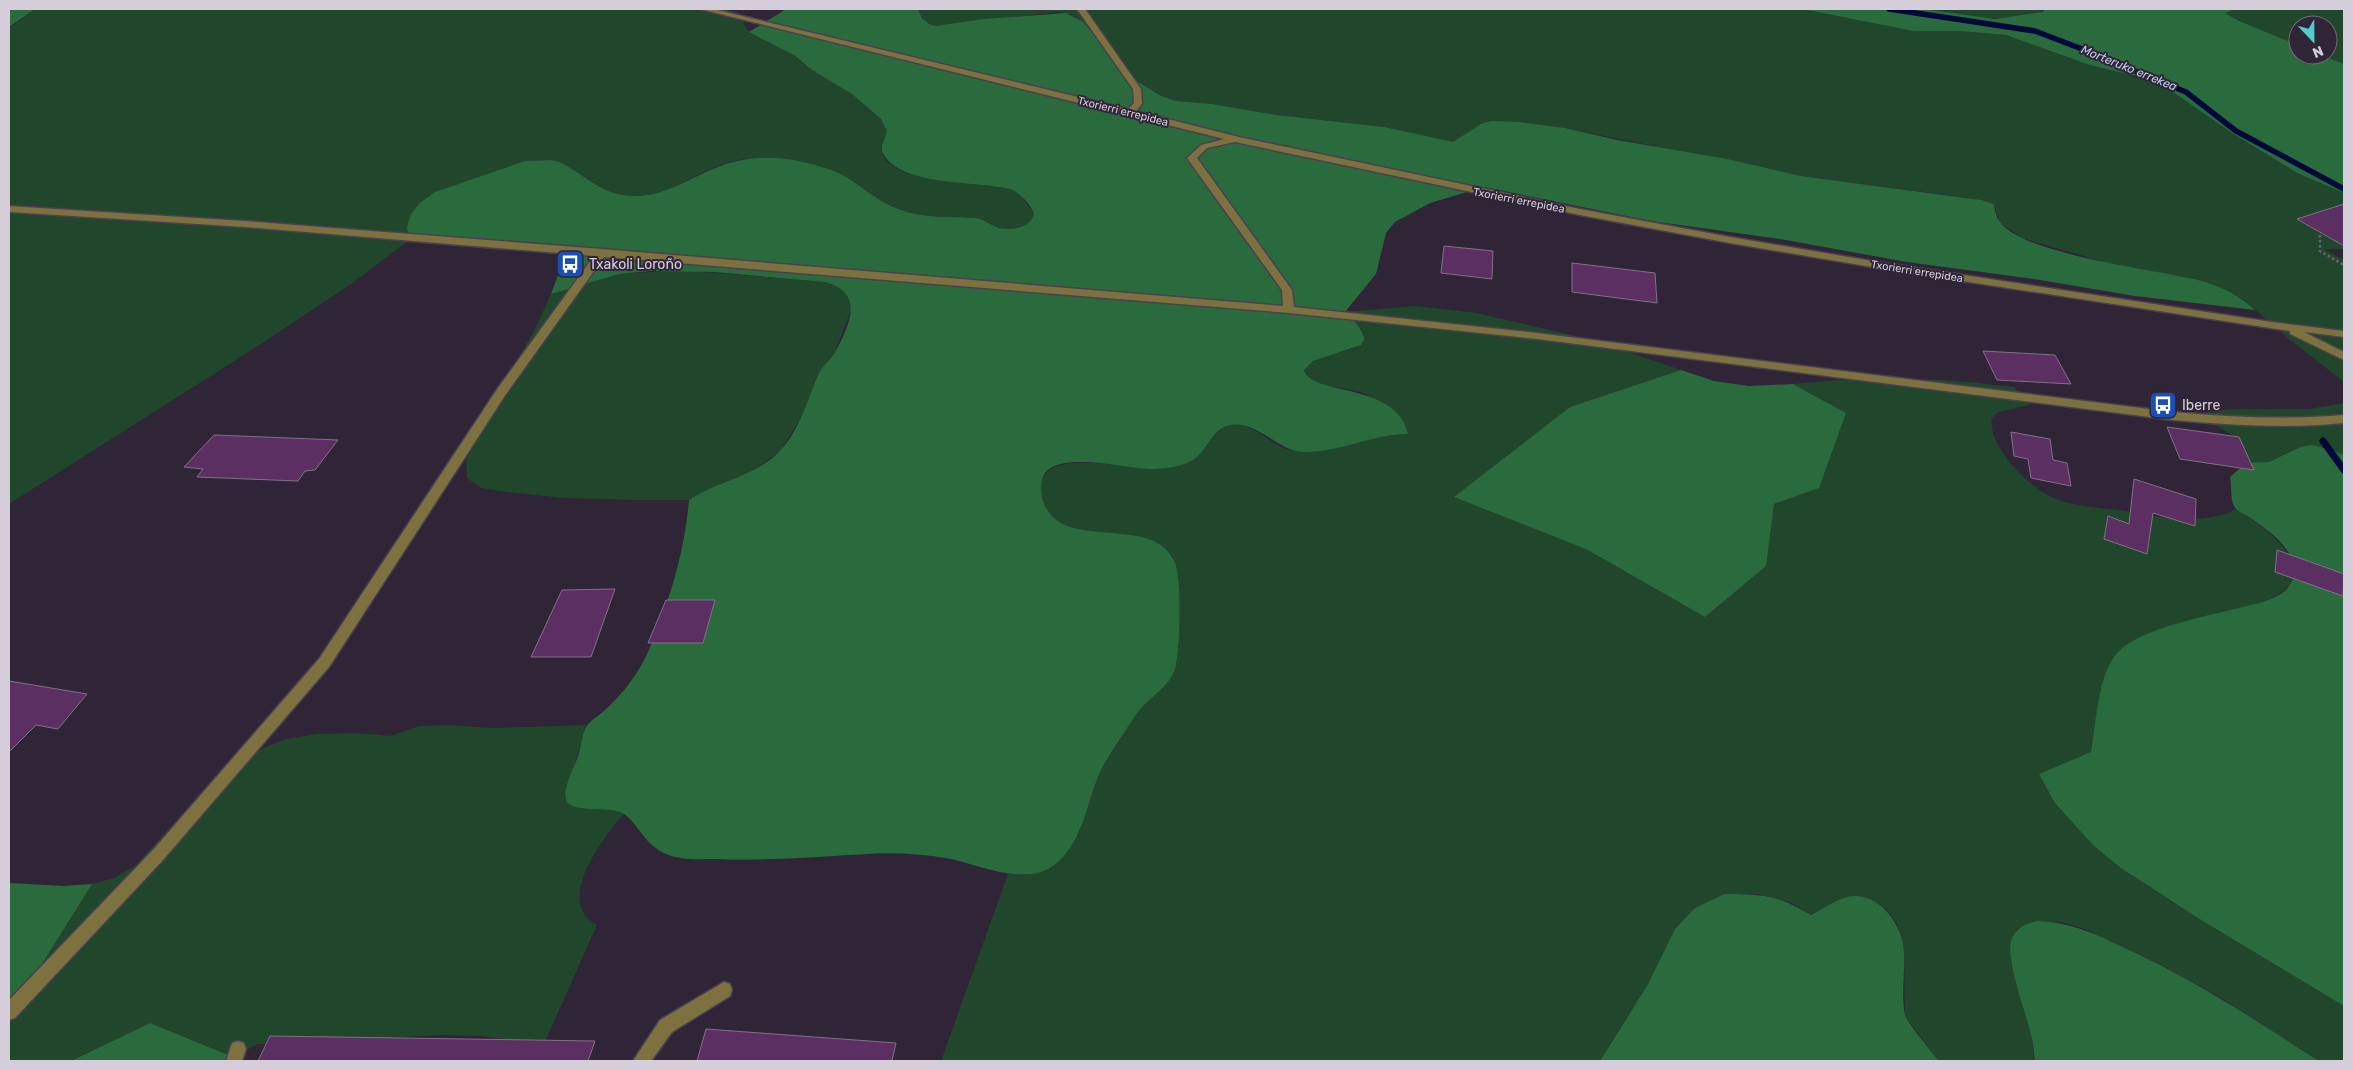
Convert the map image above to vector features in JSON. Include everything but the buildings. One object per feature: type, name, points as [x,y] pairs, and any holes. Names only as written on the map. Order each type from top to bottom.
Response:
[{"type":"street","name":"Txorierri errepidea","points":[[704,9],[1238,140],[1404,177],[1730,240],[2272,325],[2344,334]]},
{"type":"street","points":[[1082,9],[1137,90],[1138,104],[1130,112]]},
{"type":"street","points":[[1238,140],[1208,144],[1197,149],[1192,158],[1287,290],[1289,310]]},
{"type":"street","points":[[9,209],[245,224],[602,252],[1289,310],[1537,336],[2118,410],[2228,421],[2299,423],[2344,419]]},
{"type":"street","points":[[9,1012],[158,855],[324,663],[502,391],[602,252]]},
{"type":"street","points":[[2272,325],[2306,336],[2344,356]]},
{"type":"street","points":[[641,1061],[666,1026],[724,990]]},
{"type":"path","points":[[2320,235],[2320,251],[2344,265]]},
{"type":"green space","points":[[9,9],[35,9],[9,27]]},
{"type":"green space","points":[[35,9],[725,9],[739,13],[747,30],[794,55],[812,70],[852,94],[881,119],[887,131],[882,145],[882,153],[889,163],[903,171],[921,177],[1013,190],[1022,196],[1034,214],[1029,223],[1015,229],[1009,229],[999,228],[975,218],[906,212],[887,204],[840,174],[795,160],[758,158],[734,161],[706,171],[667,190],[639,196],[623,195],[606,190],[560,162],[551,160],[525,161],[409,240],[354,282],[261,344],[9,504],[9,28]]},
{"type":"green space","points":[[786,9],[918,9],[922,18],[935,26],[984,19],[1066,13],[1082,21],[1137,81],[1161,96],[1176,101],[1384,127],[1453,142],[1481,124],[1491,121],[1519,122],[1565,128],[1617,140],[1727,159],[1801,176],[1981,200],[1994,204],[2000,222],[2014,234],[2035,244],[2094,260],[2202,281],[2230,292],[2255,310],[2135,296],[2034,279],[1907,262],[1780,239],[1651,221],[1484,187],[1430,203],[1395,222],[1386,233],[1376,274],[1345,312],[1361,331],[1364,339],[1361,345],[1313,361],[1304,370],[1310,378],[1321,384],[1354,392],[1388,406],[1401,417],[1408,434],[1381,437],[1330,450],[1303,452],[1285,447],[1249,427],[1230,425],[1216,433],[1203,451],[1194,459],[1176,466],[1149,469],[1079,462],[1054,466],[1044,475],[1041,484],[1042,497],[1051,515],[1066,525],[1085,530],[1147,539],[1164,547],[1175,563],[1179,584],[1179,632],[1175,669],[1163,688],[1135,716],[1106,761],[1097,779],[1081,826],[1063,857],[1051,867],[1037,873],[1023,875],[991,870],[960,861],[927,855],[877,853],[754,859],[696,859],[670,856],[656,849],[626,815],[615,811],[578,808],[568,803],[566,793],[569,779],[586,727],[624,691],[639,669],[649,649],[669,597],[678,566],[689,500],[709,489],[762,466],[780,451],[795,430],[819,373],[841,342],[849,321],[850,301],[846,293],[838,287],[825,282],[713,272],[651,271],[619,274],[551,294],[557,279],[560,263],[558,254],[407,242],[409,240],[407,227],[411,214],[420,203],[435,192],[525,161],[551,160],[560,162],[606,190],[635,196],[659,193],[713,169],[742,160],[757,158],[786,159],[831,170],[848,178],[887,204],[906,212],[975,218],[1004,229],[1015,229],[1029,223],[1034,214],[1025,200],[1013,190],[922,177],[905,172],[891,164],[882,152],[882,145],[887,131],[881,119],[852,94],[812,70],[794,55],[749,32]]},
{"type":"green space","points":[[918,9],[1802,9],[1913,31],[1959,31],[2006,35],[2138,78],[2157,81],[2232,133],[2299,174],[2344,193],[2344,249],[2324,249],[2344,260],[2344,382],[2235,295],[2184,277],[2118,266],[2022,238],[2000,223],[1994,204],[1963,197],[1801,176],[1565,128],[1481,124],[1452,143],[1384,127],[1176,101],[1161,96],[1137,81],[1082,21],[1073,15],[1058,12],[935,26],[924,20]]},
{"type":"green space","points":[[1802,9],[1924,9],[1995,19],[2043,12],[2045,9],[2263,9],[2233,10],[2225,13],[2237,20],[2288,41],[2288,65],[2338,65],[2338,62],[2344,64],[2344,193],[2299,174],[2232,133],[2157,81],[2090,65],[2006,35],[1959,31],[1913,31]]},
{"type":"green space","points":[[1924,9],[2045,10],[2020,18],[1986,18]]},
{"type":"green space","points":[[2244,9],[2344,9],[2344,64],[2338,62],[2338,15],[2288,15],[2288,41],[2237,20],[2225,13]]},
{"type":"green space","points":[[680,270],[825,282],[835,284],[848,294],[851,310],[834,354],[820,371],[802,417],[780,451],[756,469],[689,500],[563,498],[481,488],[467,478],[466,459],[475,434],[535,329],[551,294],[619,274]]},
{"type":"green space","points":[[1415,306],[1477,313],[1593,340],[1681,370],[1570,407],[1521,447],[1586,549],[1705,617],[1765,566],[1774,504],[1819,487],[1846,413],[1793,384],[1821,381],[1903,379],[1958,381],[2014,387],[2030,405],[1998,412],[1992,418],[1992,429],[2002,452],[2011,464],[2042,492],[2051,497],[2078,505],[2178,519],[2211,517],[2235,509],[2264,529],[2288,554],[2293,567],[2292,580],[2282,592],[2262,602],[2171,626],[2119,651],[2113,658],[2103,683],[2091,752],[2039,774],[2094,846],[2151,888],[2344,1006],[2344,1061],[2319,1061],[2218,996],[2159,964],[2082,928],[2060,922],[2017,929],[2011,941],[2011,961],[2031,1033],[2035,1061],[1939,1061],[1905,1016],[1904,950],[1897,924],[1887,910],[1878,903],[1851,896],[1811,915],[1792,903],[1757,894],[1724,894],[1695,908],[1600,1061],[941,1061],[1008,874],[1026,875],[1078,834],[1101,770],[1139,708],[1172,677],[1070,527],[1055,520],[1049,514],[1045,506],[1041,483],[1049,470],[1066,464],[1089,463],[1162,468],[1178,466],[1198,456],[1215,433],[1230,425],[1239,425],[1255,430],[1284,448],[1307,451],[1336,448],[1379,437],[1408,434],[1406,426],[1380,403],[1363,393],[1313,381],[1304,370],[1323,357],[1349,350],[1363,343],[1362,330],[1345,312]]},
{"type":"green space","points":[[1681,370],[1714,381],[1749,386],[1793,384],[1846,413],[1819,488],[1774,504],[1766,566],[1705,617],[1586,549],[1454,497],[1570,407]]},
{"type":"green space","points":[[2344,403],[2344,455],[2330,449],[2311,446],[2265,463],[2250,463],[2237,438],[2197,414],[2230,409],[2309,409]]},
{"type":"green space","points":[[2311,445],[2330,449],[2344,455],[2344,1006],[2198,918],[2121,868],[2094,846],[2055,803],[2039,774],[2091,752],[2099,699],[2106,671],[2119,651],[2129,643],[2159,629],[2263,602],[2287,589],[2294,576],[2293,562],[2289,554],[2271,533],[2235,508],[2232,500],[2230,477],[2246,463],[2269,462],[2301,447]]},
{"type":"green space","points":[[449,725],[492,728],[586,725],[566,796],[578,807],[606,808],[625,813],[595,852],[581,886],[580,901],[585,915],[597,925],[544,1044],[480,1036],[439,1035],[258,1044],[233,1057],[150,1023],[71,1061],[9,1061],[9,1017],[92,884],[114,878],[136,865],[210,784],[237,763],[270,745],[287,739],[316,734],[357,733],[391,736],[419,726]]},
{"type":"green space","points":[[9,883],[63,886],[92,884],[9,1017]]},
{"type":"green space","points":[[1724,894],[1749,894],[1769,897],[1789,903],[1811,915],[1837,901],[1853,896],[1864,897],[1882,907],[1895,923],[1903,943],[1903,1000],[1905,1015],[1939,1061],[1600,1061],[1648,984],[1675,929],[1695,908]]},
{"type":"green space","points":[[2037,921],[2062,924],[2084,930],[2152,961],[2225,1002],[2319,1061],[2035,1061],[2032,1038],[2013,972],[2010,949],[2015,933],[2025,925]]},
{"type":"green space","points":[[150,1023],[233,1057],[227,1061],[71,1061]]},
{"type":"waterway","name":"Morteruko errekea","points":[[1889,9],[2035,31],[2082,49],[2186,92],[2236,131],[2344,189]]},
{"type":"waterway","points":[[2323,441],[2344,470]]},
{"type":"place","name":"Txakoli Loroño","points":[[570,264]]},
{"type":"place","name":"Iberre","points":[[2163,405]]}]
